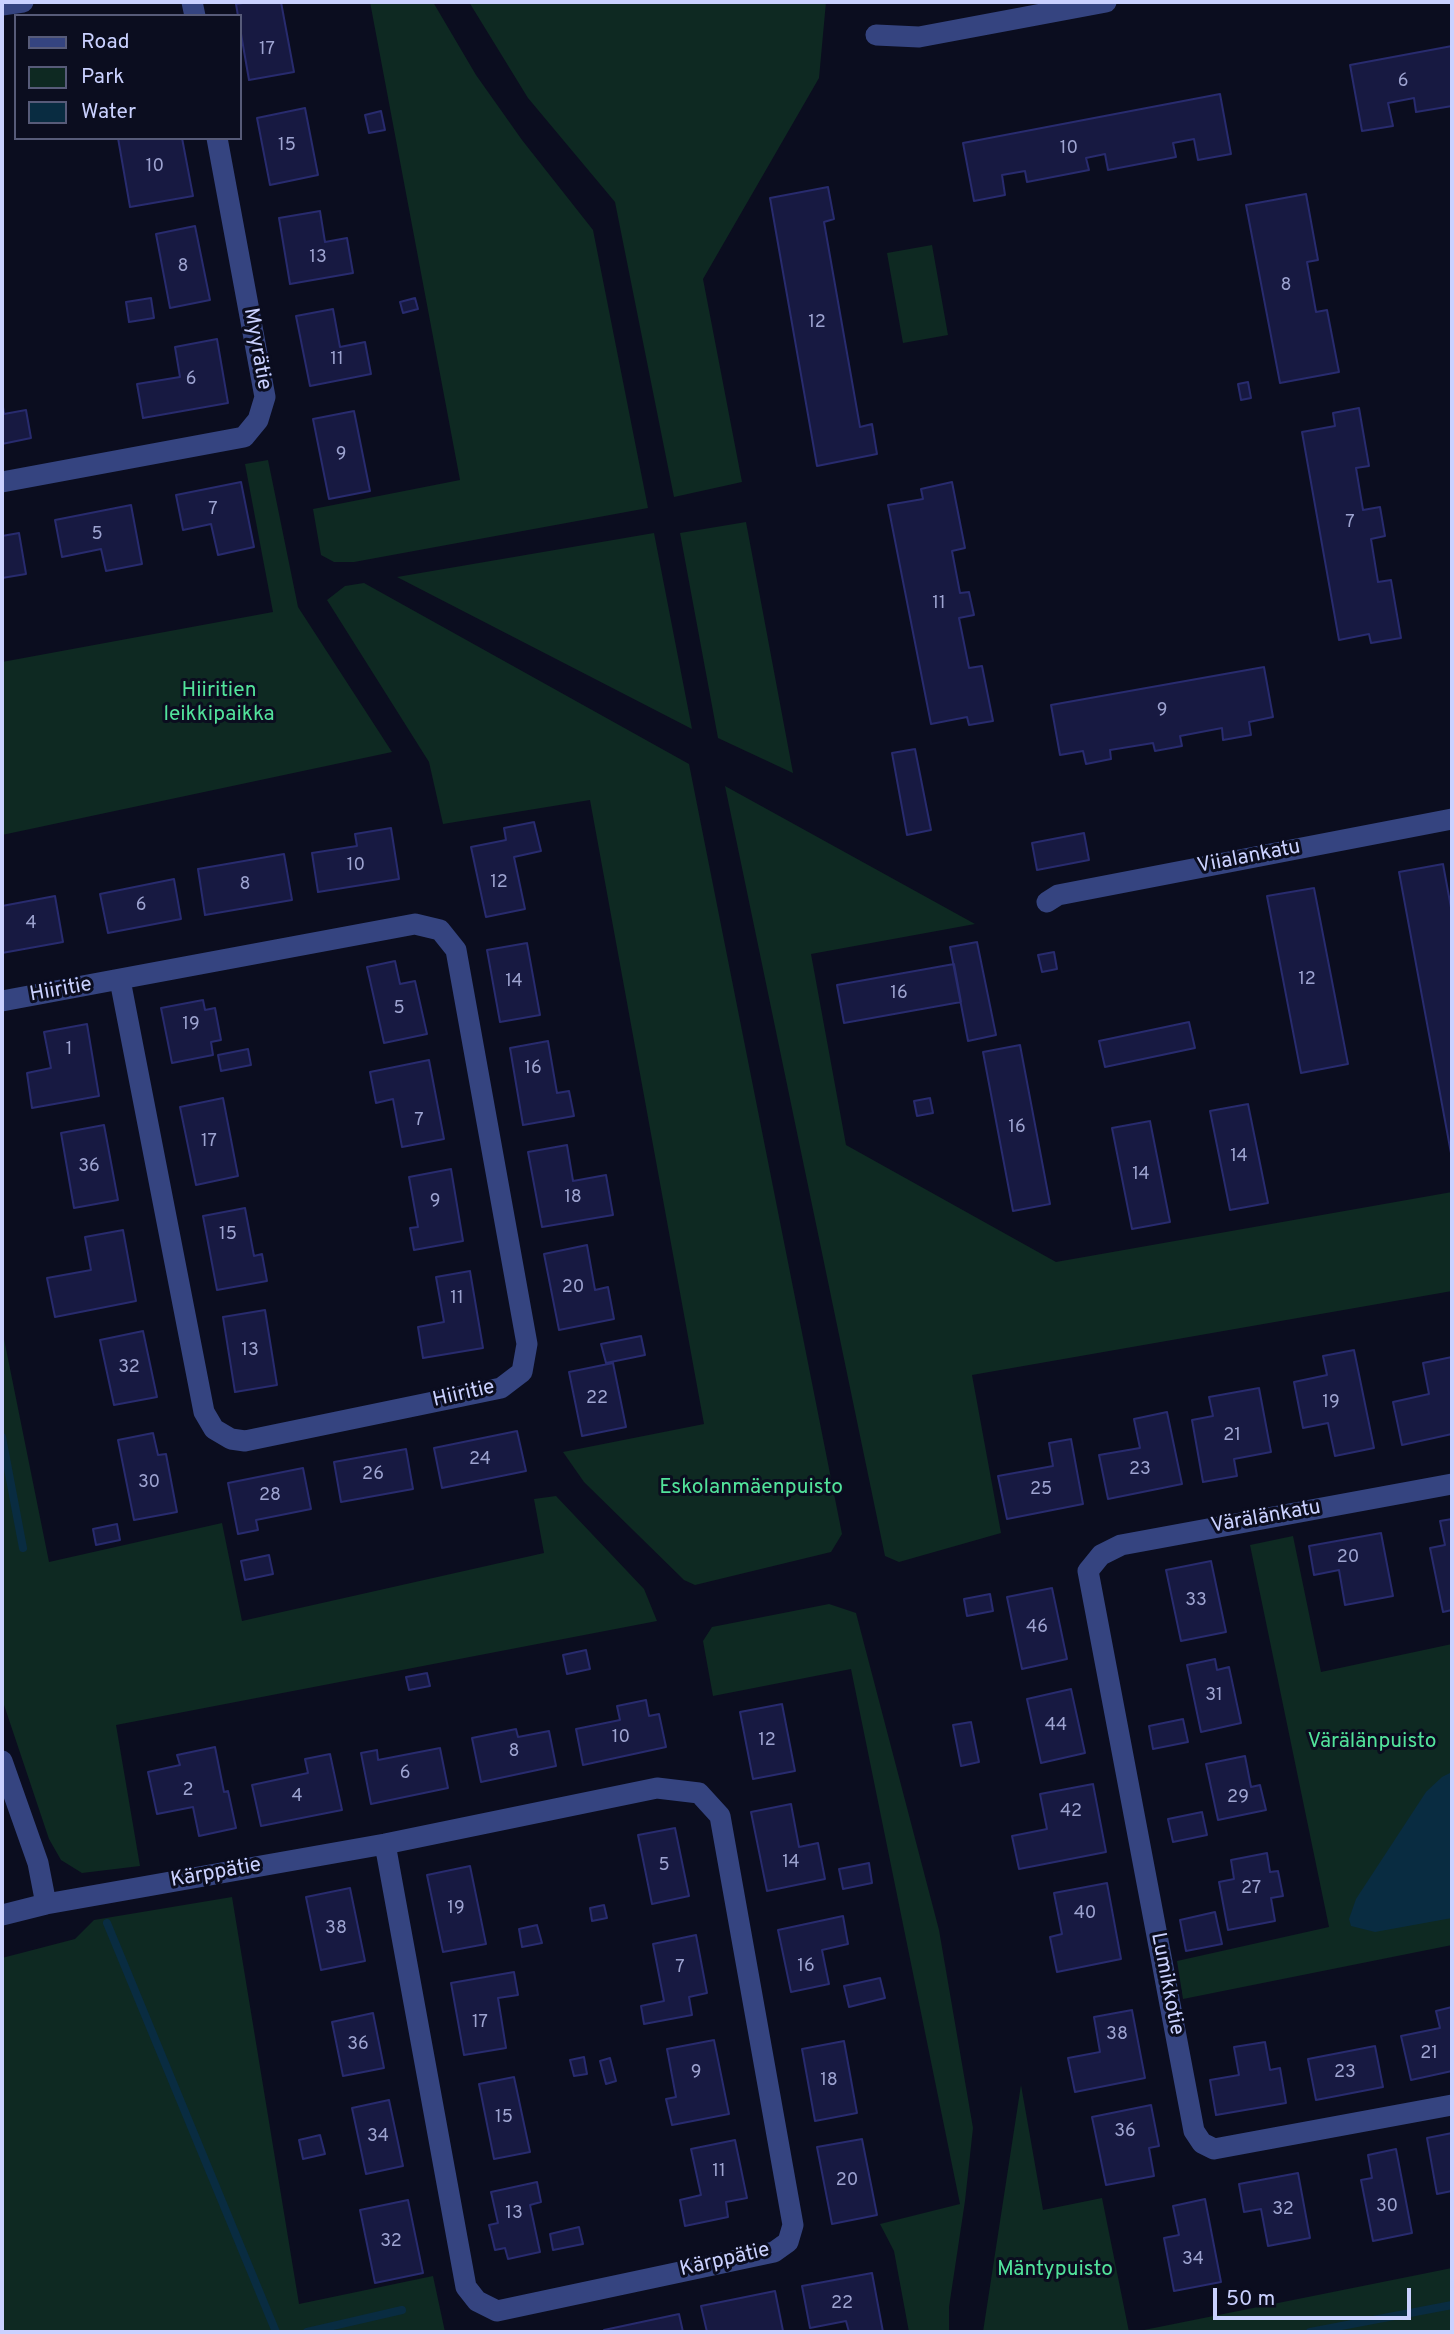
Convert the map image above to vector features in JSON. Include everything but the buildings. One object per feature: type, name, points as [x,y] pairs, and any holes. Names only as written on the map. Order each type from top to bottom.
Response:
[{"type":"street","points":[[2,5],[23,2]]},
{"type":"street","points":[[876,35],[919,37],[1106,2]]},
{"type":"street","name":"Myyrätie","points":[[2,482],[244,437],[258,420],[265,397],[218,140]]},
{"type":"street","name":"Viialankatu","points":[[1047,902],[1058,895],[1452,819]]},
{"type":"street","name":"Hiiritie","points":[[2,1002],[415,924],[440,930],[456,950],[527,1345],[522,1372],[501,1388],[245,1441],[231,1439],[214,1429],[204,1412],[120,980]]},
{"type":"street","name":"Värälänkatu","points":[[1088,1571],[1101,1555],[1121,1545],[1452,1484]]},
{"type":"street","name":"Lumikkotie","points":[[1088,1571],[1194,2131],[1202,2143],[1214,2149],[1452,2105]]},
{"type":"street","points":[[2,1761],[38,1863],[46,1904]]},
{"type":"street","name":"Kärppätie","points":[[2,1914],[385,1844],[657,1788],[699,1793],[720,1816],[793,2225],[788,2242],[774,2252],[497,2311],[477,2301],[466,2287],[385,1844]]},
{"type":"green space","points":[[370,2],[433,2],[476,75],[522,140],[593,230],[648,508],[354,562],[334,562],[321,555],[313,509],[460,480]]},
{"type":"green space","points":[[469,2],[826,2],[819,78],[703,279],[742,482],[674,497],[615,202],[528,98]]},
{"type":"green space","points":[[932,245],[948,335],[903,343],[887,253]]},
{"type":"green space","name":"Hiiritien leikkipaikka","points":[[268,460],[298,607],[392,752],[2,835],[2,662],[273,612],[245,464]]},
{"type":"green space","points":[[746,522],[793,773],[718,738],[680,533]]},
{"type":"green space","points":[[654,533],[692,729],[397,577]]},
{"type":"green space","name":"Eskolanmäenpuisto","points":[[364,583],[689,764],[842,1534],[831,1552],[695,1585],[684,1580],[584,1482],[563,1452],[704,1424],[590,800],[443,824],[429,762],[327,600],[345,586]]},
{"type":"green space","points":[[725,786],[975,924],[811,954],[846,1145],[1056,1262],[1452,1192],[1452,1291],[972,1375],[1001,1533],[899,1562],[885,1556]]},
{"type":"green space","points":[[2,1329],[49,1562],[222,1523],[242,1621],[544,1553],[534,1499],[556,1496],[644,1589],[657,1621],[116,1725],[140,1866],[82,1873],[61,1860],[49,1839],[2,1699]]},
{"type":"green space","name":"Värälänpuisto","points":[[1293,1536],[1321,1672],[1452,1644],[1452,1945],[1183,1999],[1177,1961],[1329,1927],[1250,1545]]},
{"type":"green space","points":[[829,1604],[856,1613],[939,1930],[973,2128],[949,2307],[949,2332],[909,2332],[894,2251],[880,2224],[960,2204],[851,1669],[713,1696],[703,1641],[712,1627]]},
{"type":"green space","points":[[232,1897],[299,2304],[433,2276],[445,2332],[2,2332],[2,1958],[75,1939],[94,1920]]},
{"type":"green space","name":"Mäntypuisto","points":[[1021,2085],[1043,2210],[1102,2198],[1129,2332],[983,2332]]},
{"type":"green space","name":"Mäntypuisto","points":[[1452,2268],[1452,2332],[1134,2332]]},
{"type":"water","points":[[1452,1772],[1452,1918],[1375,1932],[1351,1926],[1349,1919],[1356,1899],[1426,1792],[1442,1777]]},
{"type":"waterway","points":[[2,1437],[23,1548]]},
{"type":"waterway","points":[[107,1923],[276,2332]]},
{"type":"waterway","points":[[1310,2332],[1452,2305]]},
{"type":"waterway","points":[[307,2332],[402,2310]]}]
